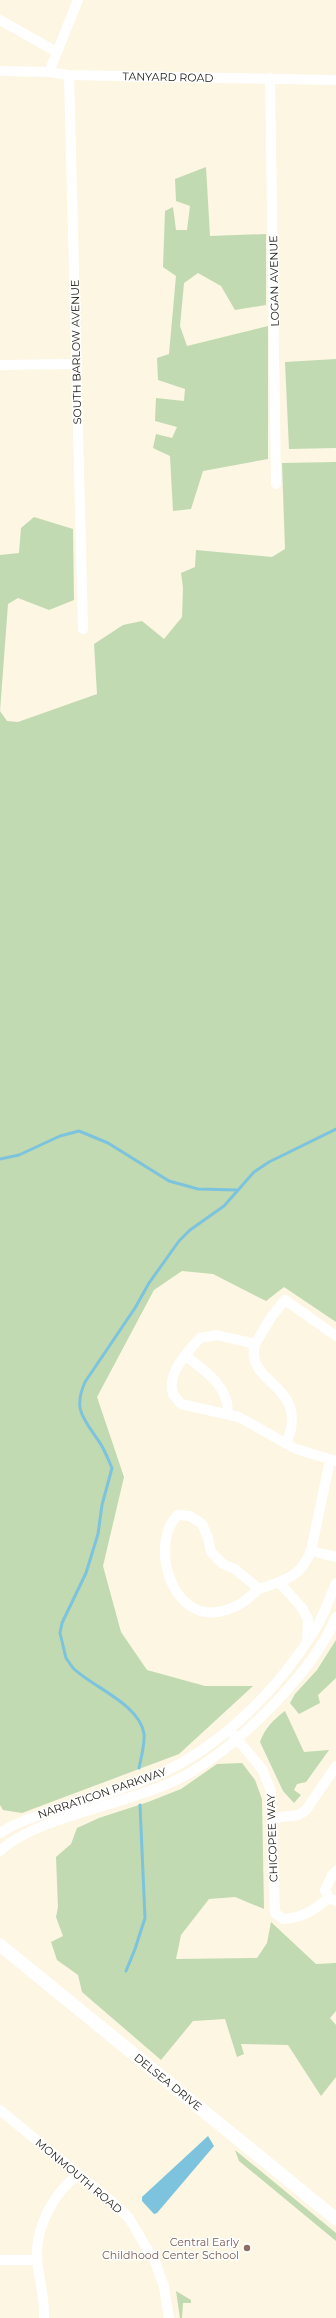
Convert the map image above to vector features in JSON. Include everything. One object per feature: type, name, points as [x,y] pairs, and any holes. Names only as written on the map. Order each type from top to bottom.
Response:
[{"type":"main road","name":"DELSEA DRIVE","points":[[0,1944],[336,2218]]},
{"type":"street","points":[[49,72],[78,0]]},
{"type":"street","points":[[0,20],[57,52]]},
{"type":"street","name":"TANYARD ROAD","points":[[0,71],[49,72],[69,75],[336,80]]},
{"type":"street","name":"SOUTH BARLOW AVENUE","points":[[69,75],[83,629]]},
{"type":"street","name":"LOGAN AVENUE","points":[[270,78],[276,484]]},
{"type":"street","points":[[0,365],[77,364]]},
{"type":"street","points":[[286,1444],[293,1424],[290,1405],[285,1395],[267,1378],[255,1362],[252,1354],[254,1344],[272,1316],[285,1300],[336,1336]]},
{"type":"street","points":[[254,1344],[217,1334],[207,1335],[200,1338],[178,1367],[173,1382],[173,1394],[181,1404],[188,1407],[228,1413],[239,1417],[286,1444],[333,1460],[311,1551],[305,1565],[291,1578],[259,1589],[239,1605],[218,1612],[201,1612],[190,1608],[177,1594],[168,1574],[167,1541],[172,1521],[178,1515],[190,1516],[202,1524],[208,1538],[211,1552],[223,1564],[235,1569],[259,1589]]},
{"type":"street","points":[[186,1356],[222,1387],[227,1399],[228,1413]]},
{"type":"street","points":[[311,1551],[336,1556]]},
{"type":"street","points":[[278,1582],[302,1608],[308,1619],[307,1641]]},
{"type":"street","name":"NARRATICON PARKWAY","points":[[0,1832],[32,1818],[78,1804],[168,1770],[184,1762],[229,1728],[268,1691],[317,1626],[336,1584]]},
{"type":"street","name":"NARRATICON PARKWAY","points":[[0,1850],[26,1833],[135,1796],[177,1779],[208,1760],[236,1738],[293,1682],[320,1647],[336,1617]]},
{"type":"street","name":"CHICOPEE WAY","points":[[229,1728],[262,1769],[271,1791],[275,1913],[284,1920],[296,1919],[309,1914],[333,1899]]},
{"type":"street","points":[[273,1818],[299,1815],[306,1810],[336,1766]]},
{"type":"street","points":[[333,1899],[325,1890],[326,1885],[336,1871]]},
{"type":"street","name":"MONMOUTH ROAD","points":[[0,2110],[111,2201],[129,2218],[147,2247],[164,2287],[169,2318]]},
{"type":"street","points":[[44,2318],[44,2294],[37,2260],[38,2245],[54,2199],[65,2184],[78,2175]]},
{"type":"street","points":[[0,2260],[37,2260]]},
{"type":"green space","points":[[206,167],[210,236],[266,234],[266,305],[235,310],[221,286],[198,273],[184,283],[180,326],[187,346],[268,326],[268,459],[203,471],[191,509],[173,511],[170,456],[153,448],[156,434],[172,438],[177,427],[155,421],[156,398],[184,401],[185,389],[158,380],[157,358],[169,354],[176,276],[163,267],[165,211],[173,207],[176,230],[187,230],[190,206],[176,201],[175,179]]},
{"type":"green space","points":[[336,359],[336,448],[289,449],[285,362]]},
{"type":"green space","points":[[336,462],[336,1322],[284,1287],[266,1301],[213,1274],[182,1271],[154,1290],[97,1397],[124,1477],[103,1566],[121,1632],[147,1670],[205,1686],[253,1686],[179,1754],[22,1813],[3,1810],[0,1805],[0,711],[7,721],[18,722],[97,694],[94,644],[123,625],[142,621],[164,639],[182,617],[183,588],[181,573],[195,567],[196,550],[272,557],[285,549],[282,463]]},
{"type":"green space","points":[[34,517],[73,529],[74,600],[49,610],[18,598],[8,604],[0,711],[0,555],[19,553],[21,528]]},
{"type":"green space","points":[[336,1640],[336,1678],[318,1695],[320,1703],[299,1714],[290,1703],[295,1694],[317,1670]]},
{"type":"green space","points":[[285,1711],[304,1752],[329,1750],[306,1782],[297,1784],[294,1790],[301,1795],[294,1803],[283,1791],[260,1742],[270,1725]]},
{"type":"green space","points":[[242,1763],[255,1780],[262,1799],[264,1909],[235,1897],[209,1899],[181,1935],[176,1959],[257,1958],[267,1943],[271,1922],[316,1964],[336,1963],[336,2011],[330,2018],[336,2025],[336,2077],[321,2096],[288,2045],[241,2044],[244,2054],[237,2057],[225,2019],[193,2021],[161,2060],[82,1992],[78,1975],[57,1960],[51,1942],[63,1936],[56,1917],[58,1907],[56,1857],[71,1844],[77,1828],[99,1818],[148,1802],[181,1789],[217,1764]]},
{"type":"green space","points":[[235,2150],[336,2233],[336,2241],[239,2161]]},
{"type":"green space","points":[[176,2291],[191,2300],[191,2303],[183,2303],[182,2318],[180,2318]]},
{"type":"water","points":[[208,2136],[214,2146],[157,2213],[154,2214],[142,2201],[142,2197]]},
{"type":"waterway","points":[[139,1768],[144,1738],[141,1723],[125,1705],[73,1668],[66,1658],[60,1633],[62,1623],[86,1573],[98,1534],[102,1505],[112,1468],[102,1446],[81,1413],[81,1391],[85,1382],[135,1308],[149,1283],[179,1241],[190,1230],[224,1206],[254,1172],[269,1162],[336,1129]]},
{"type":"waterway","points":[[0,1159],[19,1155],[60,1136],[79,1131],[108,1143],[169,1181],[198,1189],[237,1190]]},
{"type":"waterway","points":[[126,1971],[145,1918],[140,1805]]},
{"type":"place","name":"Central Early Childhood Center School","points":[[247,2248]]}]
